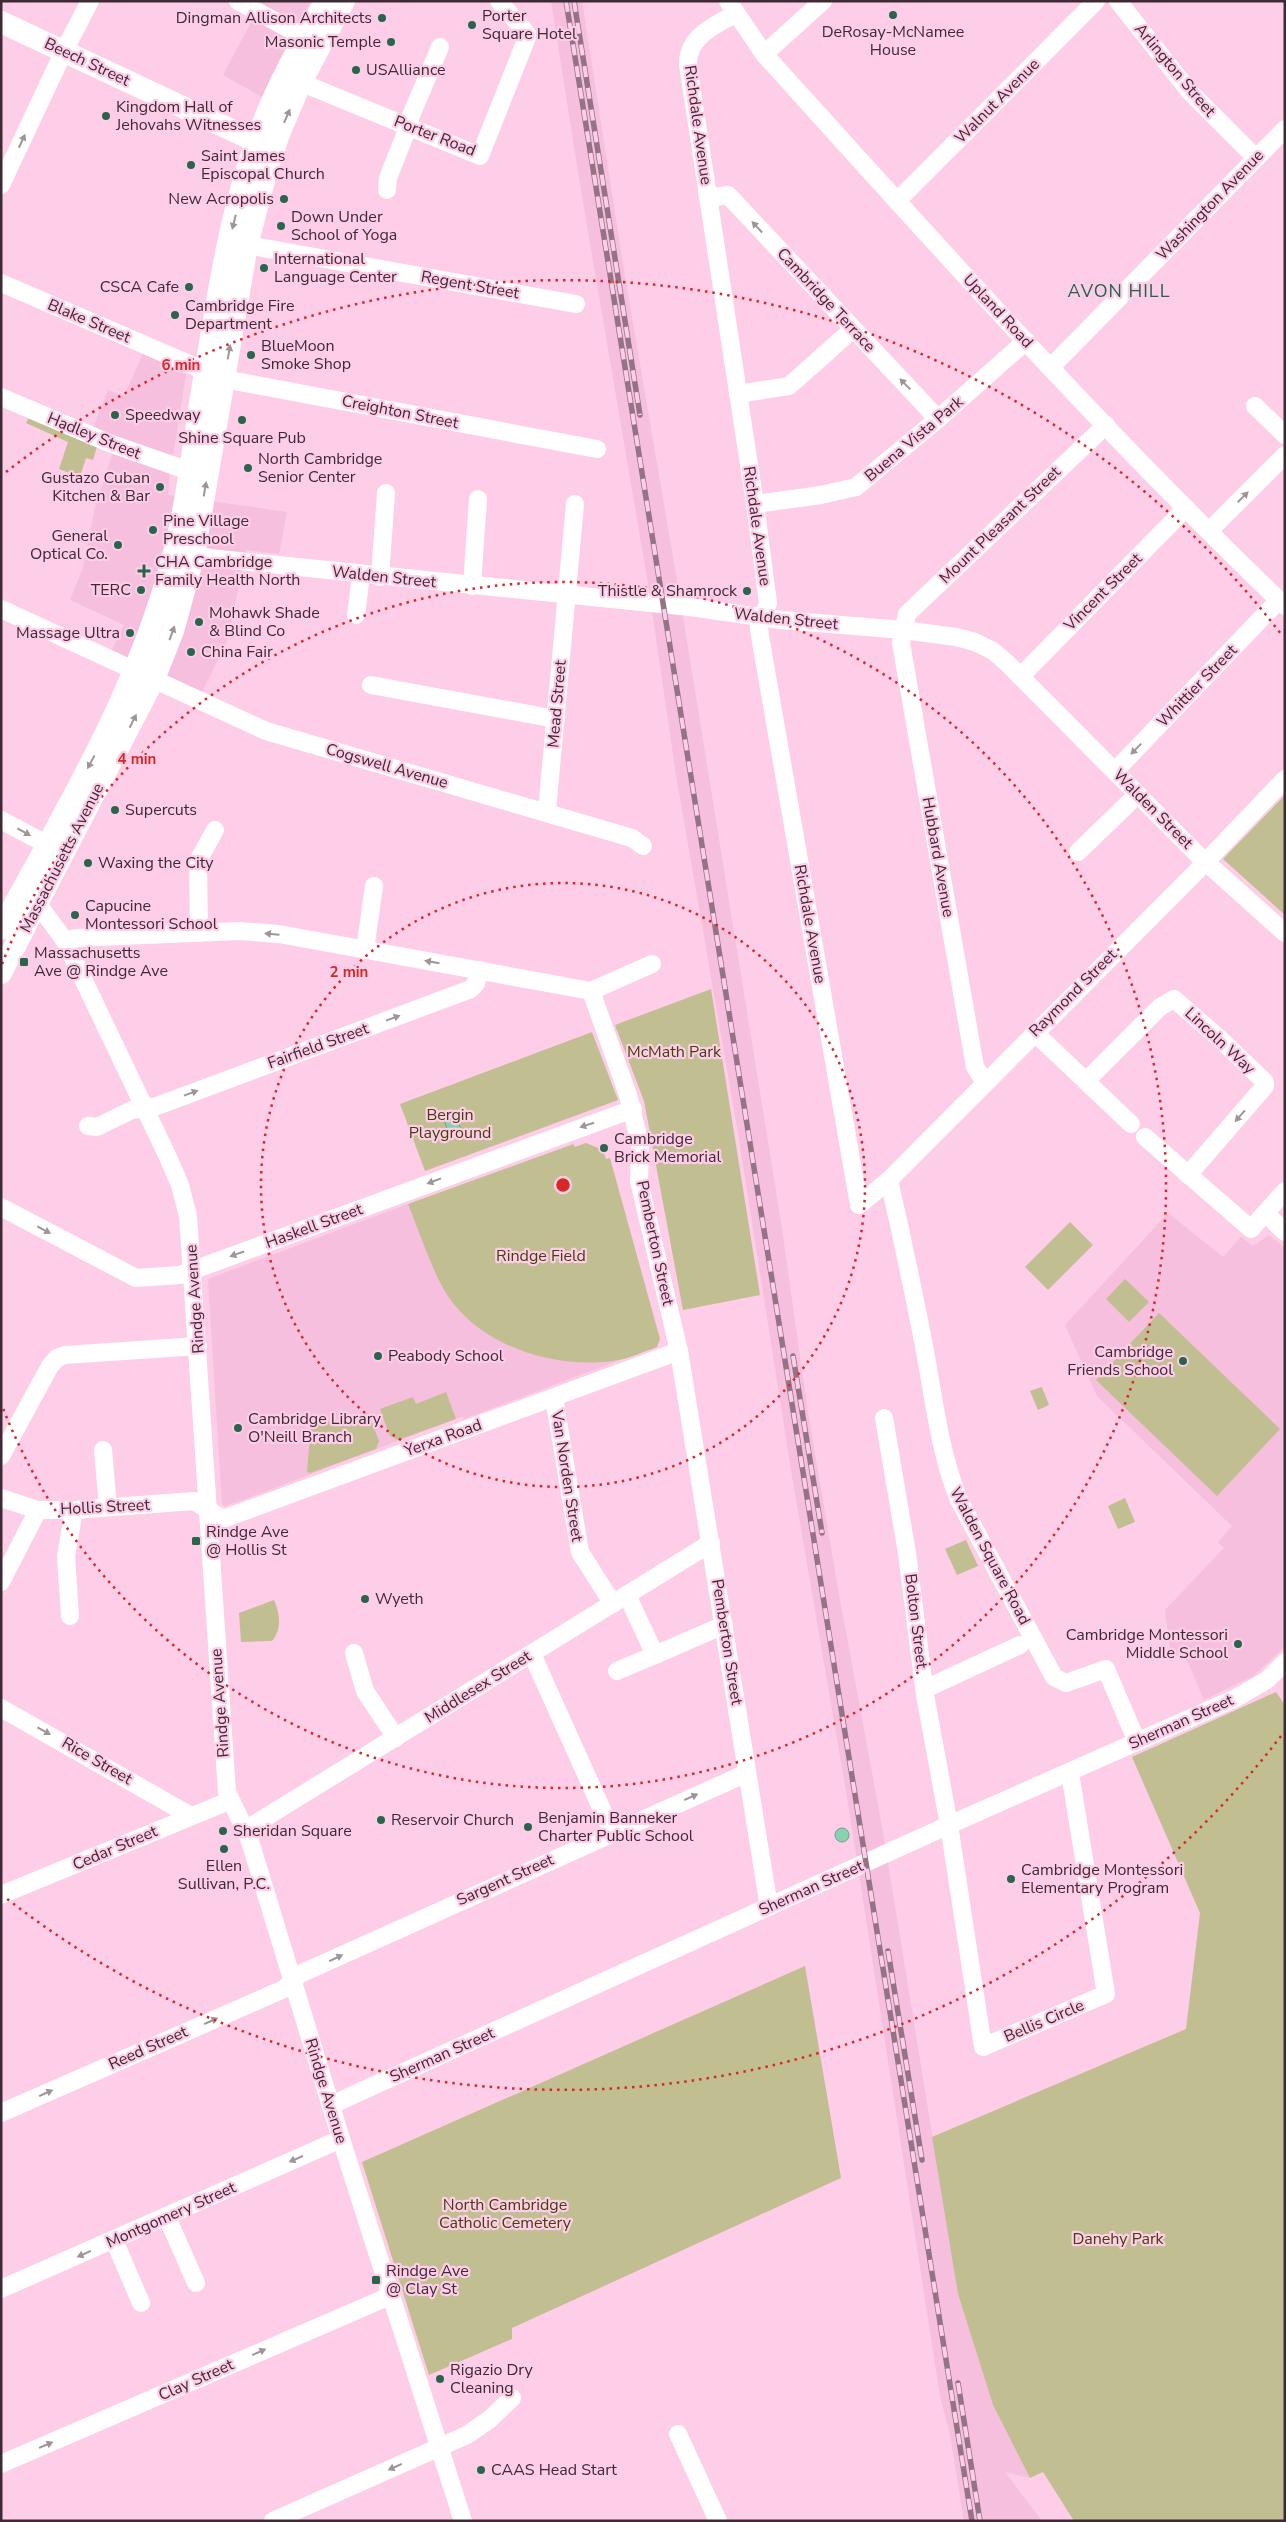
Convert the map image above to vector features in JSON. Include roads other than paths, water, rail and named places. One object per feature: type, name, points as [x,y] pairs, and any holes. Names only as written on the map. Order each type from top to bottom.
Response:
[{"type":"main road","name":"Massachusetts Avenue","points":[[1,929],[30,897],[145,675],[158,609],[184,551],[215,375],[231,234],[293,79],[304,37],[326,1]]},
{"type":"main road","name":"Massachusetts Avenue","points":[[293,79],[344,1]]},
{"type":"main road","name":"Beech Street","points":[[4,22],[265,146]]},
{"type":"main road","name":"Massachusetts Avenue","points":[[184,551],[189,470],[247,245],[265,146]]},
{"type":"main road","name":"Massachusetts Avenue","points":[[1,972],[30,897],[46,844],[117,713],[145,675]]},
{"type":"street","points":[[1,185],[64,51],[90,1]]},
{"type":"street","points":[[238,1],[304,37]]},
{"type":"street","name":"Porter Road","points":[[293,79],[480,156],[528,34],[499,1]]},
{"type":"street","points":[[764,54],[823,1]]},
{"type":"street","name":"Walnut Avenue","points":[[897,201],[1096,1]]},
{"type":"street","name":"Arlington Street","points":[[1118,1],[1190,92],[1256,158]]},
{"type":"street","name":"Upland Road","points":[[732,7],[764,54],[1026,341],[1209,532],[1282,603]]},
{"type":"street","name":"Richdale Avenue","points":[[732,7],[697,38],[690,48],[688,58],[755,504],[768,603],[759,628],[760,636],[859,1205]]},
{"type":"street","points":[[387,190],[388,178],[440,47]]},
{"type":"street","name":"Washington Avenue","points":[[1051,367],[1285,129]]},
{"type":"street","name":"Cambridge Terrace","points":[[708,198],[728,195],[852,330],[938,419]]},
{"type":"street","name":"Regent Street","points":[[247,245],[576,304]]},
{"type":"street","name":"Blake Street","points":[[1,283],[215,375]]},
{"type":"street","points":[[738,394],[789,386],[852,330]]},
{"type":"street","name":"Buena Vista Park","points":[[755,504],[821,495],[856,487],[938,419],[1026,341]]},
{"type":"street","name":"Creighton Street","points":[[215,375],[597,449]]},
{"type":"street","name":"Hadley Street","points":[[1,397],[108,443],[189,470]]},
{"type":"street","points":[[1255,406],[1285,435]]},
{"type":"street","name":"Mount Pleasant Street","points":[[903,630],[907,614],[1106,425]]},
{"type":"street","points":[[1209,532],[1285,455]]},
{"type":"street","points":[[380,576],[386,493]]},
{"type":"street","points":[[472,586],[478,499]]},
{"type":"street","name":"Mead Street","points":[[547,812],[575,504]]},
{"type":"street","name":"Vincent Street","points":[[1021,676],[1186,508]]},
{"type":"street","name":"Walden Street","points":[[184,551],[210,558],[903,630],[956,637],[975,642],[993,651],[1021,676],[1206,861],[1285,934]]},
{"type":"street","points":[[356,615],[361,575]]},
{"type":"street","name":"Whittier Street","points":[[1115,771],[1282,603]]},
{"type":"street","name":"Cogswell Avenue","points":[[1,609],[266,731],[547,812],[632,838],[643,846]]},
{"type":"street","name":"Hubbard Avenue","points":[[903,630],[901,643],[975,1067],[984,1082]]},
{"type":"street","points":[[371,685],[556,719]]},
{"type":"street","name":"Raymond Street","points":[[859,1205],[889,1180],[1285,779]]},
{"type":"street","points":[[1078,852],[1138,794]]},
{"type":"street","points":[[1,820],[46,844]]},
{"type":"street","points":[[199,933],[198,861],[215,830]]},
{"type":"street","points":[[365,950],[374,886]]},
{"type":"street","name":"Rindge Avenue","points":[[30,897],[65,941],[167,1154],[184,1198],[188,1216],[193,1270],[224,1766],[229,1801],[246,1830],[390,2296],[463,2521]]},
{"type":"street","points":[[65,941],[76,938],[239,931],[279,934],[591,991],[652,964]]},
{"type":"street","name":"Fairfield Street","points":[[88,1126],[98,1126],[132,1110],[157,1106],[471,990],[476,984],[480,970]]},
{"type":"street","name":"Pemberton Street","points":[[591,991],[633,1109],[640,1144],[640,1181],[679,1351],[769,1907]]},
{"type":"street","name":"Lincoln Way","points":[[1086,1081],[1160,1007],[1174,999],[1219,1038],[1265,1082],[1264,1089],[1188,1175]]},
{"type":"street","points":[[1034,1032],[1131,1124]]},
{"type":"street","name":"Haskell Street","points":[[1,1207],[136,1278],[180,1275],[633,1109]]},
{"type":"street","points":[[1145,1137],[1251,1229],[1285,1191]]},
{"type":"street","name":"Walden Square Road","points":[[889,1180],[941,1439],[950,1478],[959,1500],[1054,1677],[1066,1683],[1106,1670],[1137,1742]]},
{"type":"street","points":[[1265,1213],[1285,1232]]},
{"type":"street","points":[[1,1456],[50,1366],[57,1358],[65,1355],[198,1346]]},
{"type":"street","name":"Yerxa Road","points":[[208,1509],[223,1519],[679,1351]]},
{"type":"street","name":"Van Norden Street","points":[[554,1398],[580,1552],[620,1600],[655,1655]]},
{"type":"street","name":"Bolton Street","points":[[884,1418],[907,1553],[925,1689],[949,1825]]},
{"type":"street","points":[[103,1450],[108,1507]]},
{"type":"street","name":"Hollis Street","points":[[1,1498],[38,1510],[74,1510],[194,1501],[208,1509]]},
{"type":"street","points":[[1,1582],[38,1510]]},
{"type":"street","points":[[70,1616],[66,1556],[74,1510]]},
{"type":"street","name":"Middlesex Street","points":[[246,1830],[711,1543]]},
{"type":"street","points":[[617,1671],[724,1624]]},
{"type":"street","points":[[925,1689],[1020,1645]]},
{"type":"street","points":[[354,1652],[365,1691],[396,1738]]},
{"type":"street","points":[[532,1654],[612,1832]]},
{"type":"street","name":"Sherman Street","points":[[331,2105],[1254,1689],[1268,1680],[1285,1662]]},
{"type":"street","name":"Rice Street","points":[[1,1708],[191,1816]]},
{"type":"street","name":"Sargent Street","points":[[293,1981],[300,1974],[612,1832],[747,1773]]},
{"type":"street","name":"Bellis Circle","points":[[949,1825],[983,2047],[1106,1994],[1070,1773]]},
{"type":"street","name":"Cedar Street","points":[[1,1895],[229,1801]]},
{"type":"street","name":"Reed Street","points":[[1,2113],[284,1989],[293,1981]]},
{"type":"street","name":"Montgomery Street","points":[[1,2289],[168,2217],[341,2139]]},
{"type":"street","points":[[168,2217],[196,2283]]},
{"type":"street","points":[[114,2240],[141,2303]]},
{"type":"street","name":"Clay Street","points":[[1,2464],[390,2296]]},
{"type":"street","points":[[273,2521],[440,2447],[484,2424],[512,2398]]},
{"type":"street","points":[[678,2434],[715,2520]]},
{"type":"railway","points":[[566,1],[972,2521]]},
{"type":"railway","points":[[574,1],[640,415]]},
{"type":"railway","points":[[793,1356],[822,1533]]},
{"type":"railway","points":[[888,1951],[922,2160]]},
{"type":"railway","points":[[958,2383],[980,2521]]},
{"type":"place","name":"DeRosay-McNamee House","points":[[893,15]]},
{"type":"place","name":"Dingman Allison Architects","points":[[382,18]]},
{"type":"place","name":"Porter Square Hotel","points":[[472,25]]},
{"type":"place","name":"Masonic Temple","points":[[391,42]]},
{"type":"place","name":"USAlliance","points":[[356,70]]},
{"type":"place","name":"Kingdom Hall of Jehovahs Witnesses","points":[[106,116]]},
{"type":"place","name":"Saint James Episcopal Church","points":[[191,165]]},
{"type":"place","name":"New Acropolis","points":[[284,199]]},
{"type":"place","name":"Down Under School of Yoga","points":[[281,226]]},
{"type":"place","name":"International Language Center","points":[[264,268]]},
{"type":"place","name":"CSCA Cafe","points":[[189,287]]},
{"type":"place","name":"Cambridge Fire Department","points":[[175,315]]},
{"type":"place","name":"BlueMoon Smoke Shop","points":[[251,355]]},
{"type":"place","name":"Speedway","points":[[115,415]]},
{"type":"place","name":"Shine Square Pub","points":[[242,420]]},
{"type":"place","name":"North Cambridge Senior Center","points":[[248,468]]},
{"type":"place","name":"Gustazo Cuban Kitchen & Bar","points":[[160,487]]},
{"type":"place","name":"Pine Village Preschool","points":[[153,530]]},
{"type":"place","name":"General Optical Co.","points":[[118,545]]},
{"type":"place","name":"CHA Cambridge Family Health North","points":[[144,571]]},
{"type":"place","name":"TERC","points":[[141,590]]},
{"type":"place","name":"Thistle & Shamrock","points":[[747,591]]},
{"type":"place","name":"Mohawk Shade & Blind Co","points":[[199,622]]},
{"type":"place","name":"Massage Ultra","points":[[130,633]]},
{"type":"place","name":"China Fair","points":[[191,652]]},
{"type":"place","name":"Supercuts","points":[[115,810]]},
{"type":"place","name":"Waxing the City","points":[[88,863]]},
{"type":"place","name":"Capucine Montessori School","points":[[75,915]]},
{"type":"place","name":"Massachusetts Ave @ Rindge Ave","points":[[24,962]]},
{"type":"place","name":"Cambridge Brick Memorial","points":[[604,1148]]},
{"type":"place","name":"Peabody School","points":[[378,1356]]},
{"type":"place","name":"Cambridge Friends School","points":[[1183,1361]]},
{"type":"place","name":"Cambridge Library O'Neill Branch","points":[[238,1428]]},
{"type":"place","name":"Rindge Ave @ Hollis St","points":[[196,1541]]},
{"type":"place","name":"Wyeth","points":[[365,1599]]},
{"type":"place","name":"Cambridge Montessori Middle School","points":[[1238,1644]]},
{"type":"place","name":"Reservoir Church","points":[[381,1820]]},
{"type":"place","name":"Benjamin Banneker Charter Public School","points":[[528,1827]]},
{"type":"place","name":"Sheridan Square","points":[[223,1831]]},
{"type":"place","name":"Ellen Sullivan, P.C.","points":[[224,1849]]},
{"type":"place","name":"Cambridge Montessori Elementary Program","points":[[1011,1879]]},
{"type":"place","name":"Rindge Ave @ Clay St","points":[[376,2280]]},
{"type":"place","name":"Rigazio Dry Cleaning","points":[[440,2379]]},
{"type":"place","name":"CAAS Head Start","points":[[481,2470]]},
{"type":"district","name":"AVON HILL","points":[[1119,291]]},
{"type":"park label","name":"McMath Park","points":[[674,1052]]},
{"type":"park label","name":"Bergin Playground","points":[[450,1124]]},
{"type":"park label","name":"Rindge Field","points":[[541,1256]]},
{"type":"park label","name":"North Cambridge Catholic Cemetery","points":[[505,2214]]},
{"type":"park label","name":"Danehy Park","points":[[1118,2239]]}]
